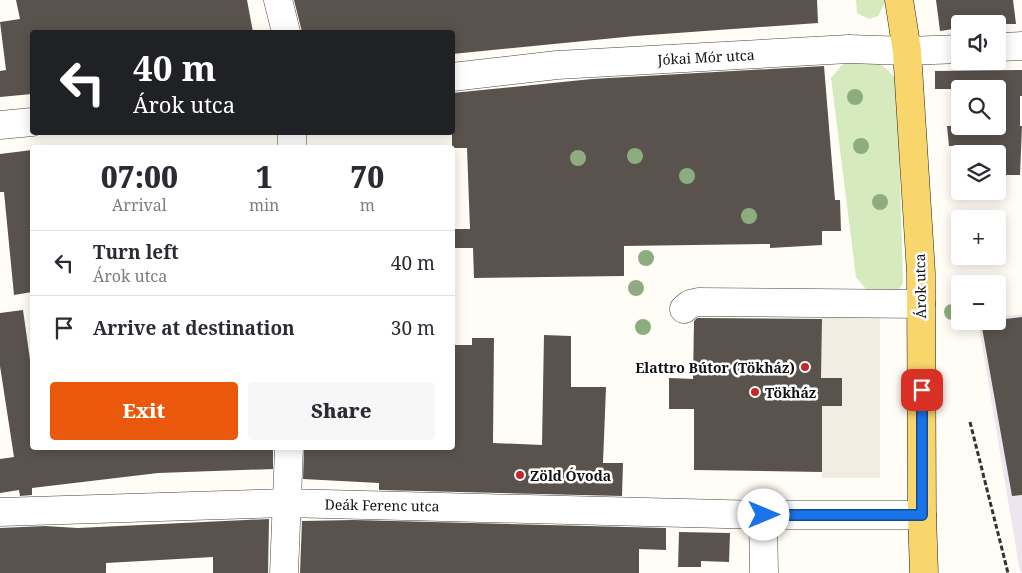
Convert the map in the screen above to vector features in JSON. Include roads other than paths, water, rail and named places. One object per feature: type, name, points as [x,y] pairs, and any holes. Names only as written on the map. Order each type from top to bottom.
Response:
[{"type":"main road","name":"Árok utca","points":[[899,0],[906,51],[921,274],[924,573]]},
{"type":"street","points":[[278,0],[286,30]]},
{"type":"street","points":[[1006,47],[1022,46]]},
{"type":"street","name":"Jókai Mór utca","points":[[455,77],[558,65],[849,49],[906,51],[951,49]]},
{"type":"street","points":[[0,125],[30,122]]},
{"type":"street","points":[[684,308],[698,302],[921,304]]},
{"type":"street","points":[[284,573],[289,450]]},
{"type":"street","name":"Deák Ferenc utca","points":[[0,512],[286,503],[764,515],[922,515]]},
{"type":"street","points":[[764,515],[764,573]]},
{"type":"place","name":"Elattro Bútor (Tökház)","points":[[805,367]]},
{"type":"place","name":"Tökház","points":[[755,392]]},
{"type":"place","name":"Zöld Óvoda","points":[[520,475]]}]
